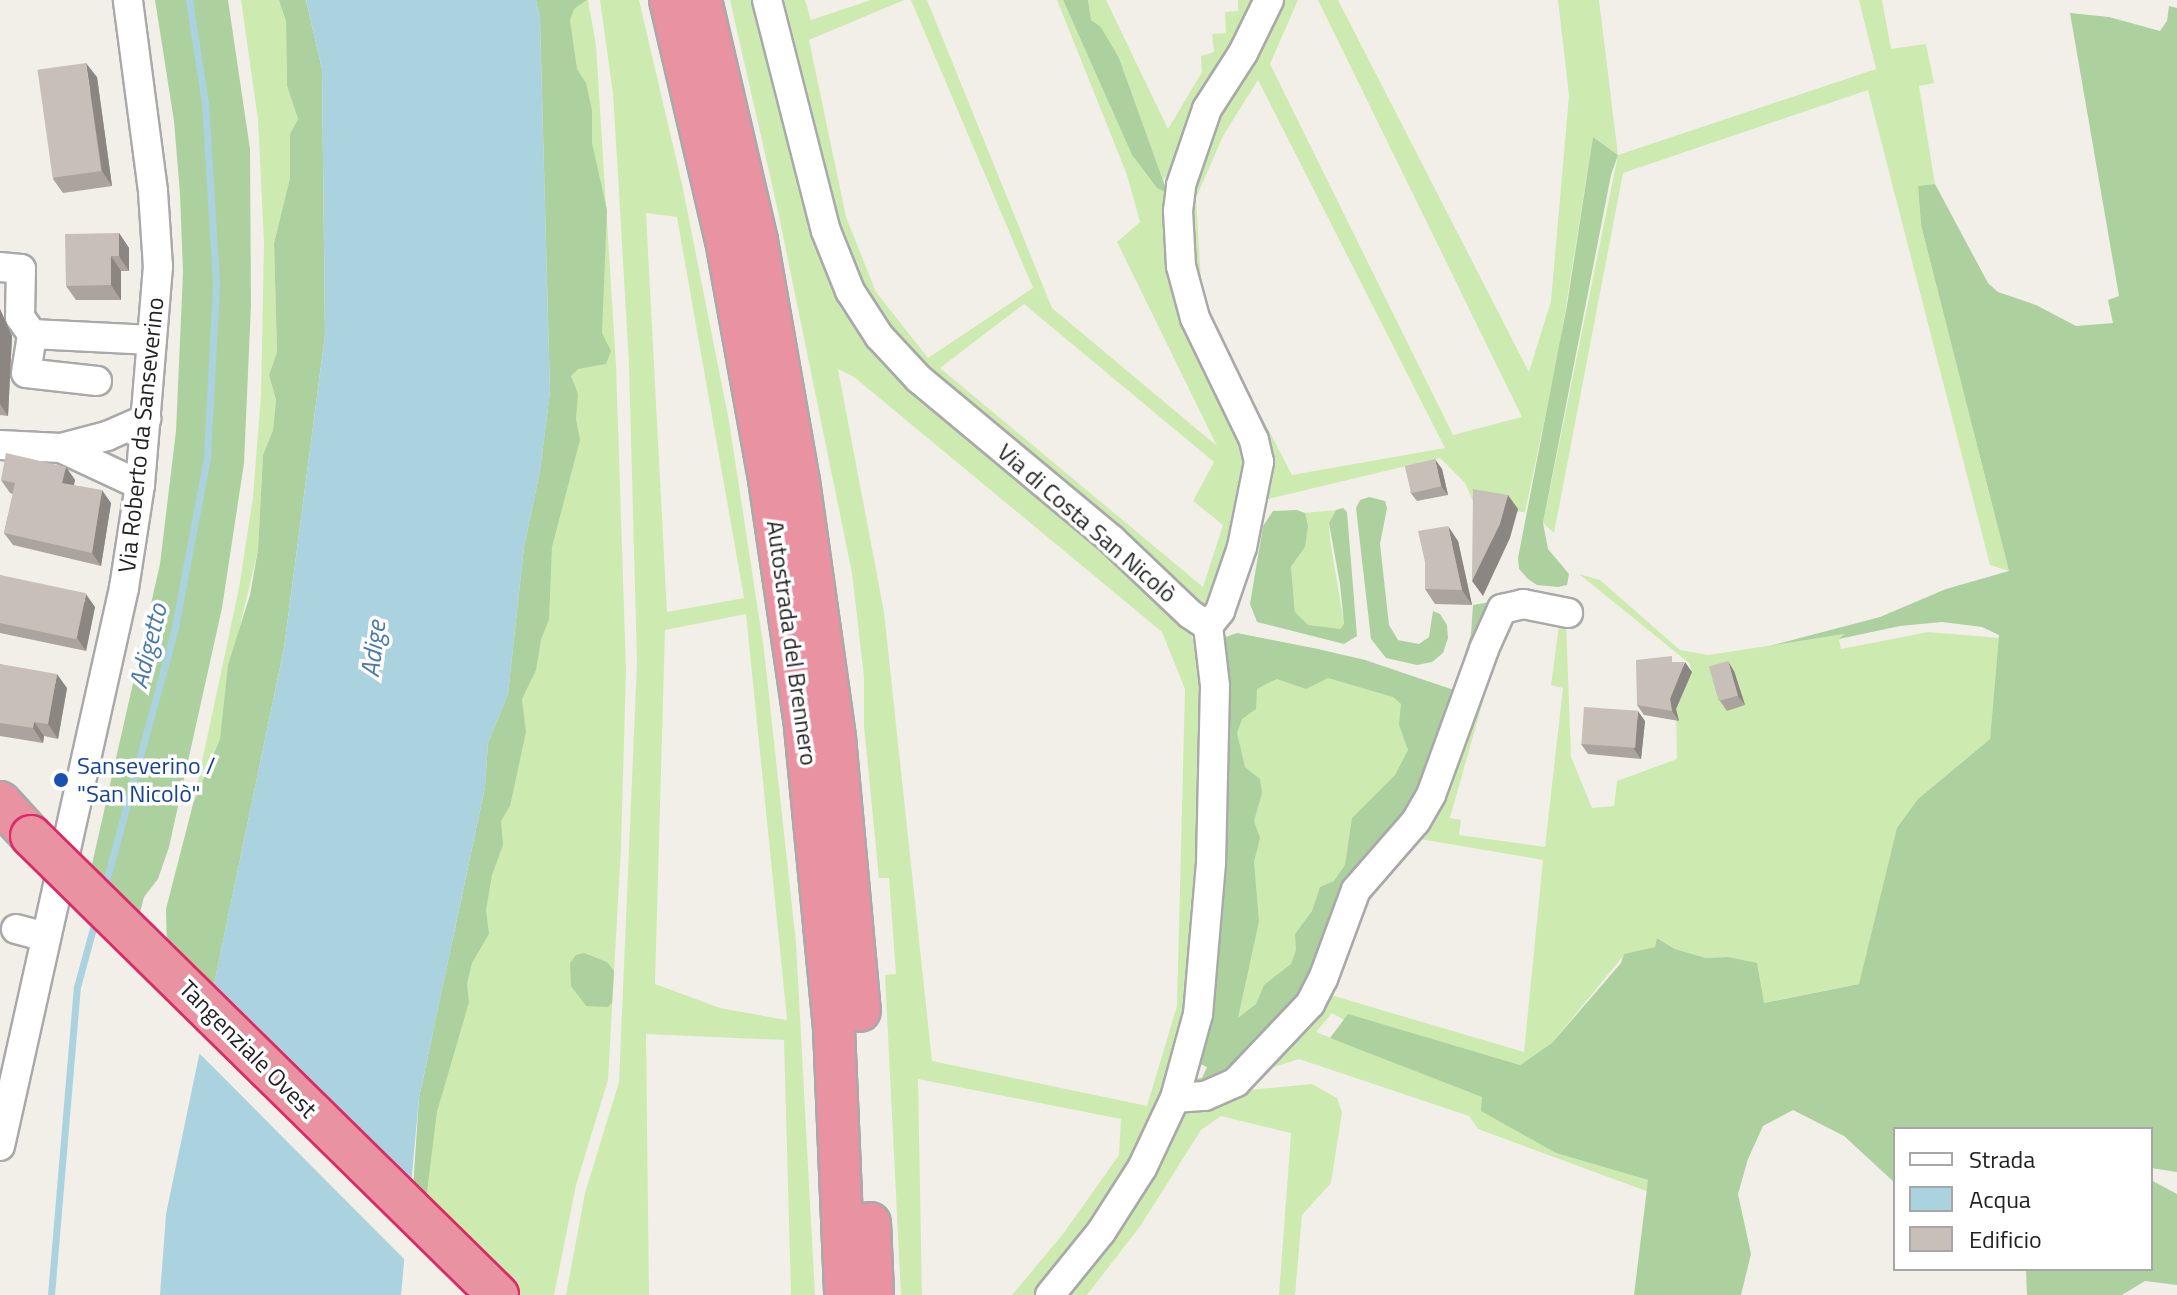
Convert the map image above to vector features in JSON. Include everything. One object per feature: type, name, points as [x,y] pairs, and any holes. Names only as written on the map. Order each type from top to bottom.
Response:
[{"type":"highway","name":"Autostrada del Brennero","points":[[670,0],[729,255],[769,479],[805,727],[834,1029],[845,1295]]},
{"type":"highway","name":"Autostrada del Brennero","points":[[701,0],[760,256],[799,481],[833,723],[862,1025],[873,1295]]},
{"type":"highway","name":"Tangenziale Ovest","points":[[0,802],[14,843],[463,1295]]},
{"type":"highway","name":"Tangenziale Ovest","points":[[14,843],[498,1295]]},
{"type":"street","name":"Via Roberto da Sanseverino","points":[[0,1146],[9,1061],[46,937],[124,588],[140,485],[158,267],[153,191],[128,0]]},
{"type":"street","name":"Via di Costa San Nicolò","points":[[767,0],[826,231],[850,291],[879,336],[919,379],[1111,539],[1190,614],[1208,626]]},
{"type":"street","points":[[1050,1295],[1101,1232],[1142,1168],[1175,1098],[1198,1014],[1205,970],[1215,686],[1208,626],[1220,611],[1242,547],[1259,462],[1254,440],[1195,318],[1181,266],[1178,211],[1181,185],[1207,109],[1243,53],[1269,0]]},
{"type":"street","points":[[0,267],[21,269],[20,317],[32,334],[26,373],[97,381]]},
{"type":"street","points":[[32,334],[152,340]]},
{"type":"street","points":[[0,445],[61,448],[107,436],[146,419]]},
{"type":"street","points":[[61,448],[140,485]]},
{"type":"street","points":[[1175,1098],[1205,1096],[1236,1082],[1310,1004],[1323,979],[1356,890],[1416,821],[1431,795],[1484,649],[1502,609],[1523,604],[1568,613]]},
{"type":"street","points":[[16,929],[46,937]]},
{"type":"green space","points":[[155,0],[228,0],[250,149],[251,305],[244,463],[222,608],[169,847],[158,879],[144,897],[138,921],[90,873],[160,564],[176,431],[183,272],[180,194],[174,121]]},
{"type":"green space","points":[[241,0],[279,0],[286,22],[287,86],[298,119],[290,134],[290,178],[274,243],[277,352],[269,375],[276,400],[273,430],[263,455],[258,550],[241,622],[220,739],[193,804],[239,588],[253,497],[261,395],[264,242],[258,120]]},
{"type":"green space","points":[[279,0],[306,0],[322,69],[325,335],[284,648],[212,994],[167,950],[166,909],[193,804],[220,739],[228,665],[250,595],[258,550],[263,455],[273,430],[276,400],[269,375],[277,352],[274,243],[290,178],[290,134],[298,119],[287,86],[286,22]]},
{"type":"green space","points":[[536,0],[588,0],[596,45],[616,365],[626,670],[621,848],[608,1080],[576,1185],[554,1295],[521,1295],[413,1188],[435,1011],[457,926],[485,787],[488,743],[508,694],[524,547],[540,471],[550,392],[540,19]]},
{"type":"green space","points":[[536,0],[587,0],[574,9],[570,20],[577,69],[586,83],[592,110],[592,143],[607,210],[602,333],[611,351],[606,364],[578,369],[571,376],[578,394],[576,419],[580,440],[552,547],[549,619],[541,640],[536,670],[522,699],[526,732],[510,806],[501,821],[503,845],[492,875],[486,910],[489,934],[472,963],[467,984],[469,1002],[437,1112],[426,1200],[413,1188],[419,1098],[485,787],[488,743],[508,694],[524,547],[540,471],[550,392],[540,19]]},
{"type":"green space","points":[[600,0],[639,0],[682,184],[729,421],[764,650],[796,943],[815,1295],[791,1295],[784,1040],[646,1034],[649,1295],[566,1295],[585,1193],[619,1082],[637,663],[629,364],[613,94]],"holes":[[[646,213],[677,217],[744,598],[667,612]],[[746,614],[787,1019],[786,1020],[720,1008],[655,984],[665,630]]]},
{"type":"green space","points":[[730,0],[758,0],[833,287],[849,319],[893,373],[1161,598],[1183,621],[1196,645],[1205,673],[1196,972],[1162,1101],[1135,1161],[1067,1259],[1035,1295],[1012,1295],[1063,1234],[1119,1155],[1121,1119],[918,1079],[922,1295],[901,1295],[885,975],[896,974],[889,878],[879,878],[864,726],[864,677],[852,573],[778,211]],"holes":[[[838,369],[854,377],[1162,632],[1185,689],[1177,1006],[1147,1106],[932,1061],[884,612]]]},
{"type":"green space","points":[[775,0],[805,0],[811,20],[871,0],[904,0],[809,40],[846,217],[876,292],[928,358],[1033,288],[911,0],[927,0],[1052,308],[1217,446],[1117,242],[1140,222],[1127,175],[1057,0],[1063,0],[1132,155],[1157,188],[1168,194],[1251,463],[1213,609],[1198,605],[907,359],[851,278]],"holes":[[[1024,304],[1214,462],[1193,501],[1223,525],[1203,587],[940,368]]]},
{"type":"green space","points":[[1063,0],[1088,0],[1091,20],[1101,27],[1119,58],[1168,194],[1157,188],[1132,155]]},
{"type":"green space","points":[[1088,0],[1106,0],[1168,129],[1202,72],[1201,56],[1214,52],[1212,34],[1226,33],[1225,12],[1238,11],[1238,0],[1261,0],[1175,173],[1169,172],[1163,180],[1119,58],[1101,27],[1091,20]]},
{"type":"green space","points":[[1281,0],[1298,0],[1270,64],[1453,435],[1522,417],[1318,0],[1338,0],[1529,372],[1551,301],[1569,96],[1558,0],[1599,0],[1618,155],[1593,137],[1558,356],[1525,512],[1477,510],[1465,483],[1440,458],[1260,501],[1200,311],[1182,226],[1202,141]],"holes":[[[1258,80],[1445,448],[1292,475],[1208,314],[1201,281],[1196,198],[1223,136]]]},
{"type":"green space","points":[[1859,0],[1882,0],[1891,49],[1926,44],[1934,83],[1919,86],[1935,184],[1918,186],[1921,225],[2009,571],[1990,565],[1868,90],[1623,173],[1554,533],[1543,523],[1618,155],[1876,69]]},
{"type":"green space","points":[[2169,6],[2177,8],[2177,1172],[2153,1168],[2153,1127],[1893,1127],[1893,1181],[1844,1136],[1793,1110],[1763,1126],[1748,1159],[1738,1194],[1751,1254],[1741,1295],[1634,1295],[1648,1180],[1556,1153],[1481,1111],[1482,1097],[1330,1038],[1348,1014],[1520,1065],[1552,1043],[1621,963],[1624,954],[1655,947],[1657,938],[1675,949],[1706,958],[1728,957],[1757,963],[1764,1003],[1859,984],[1897,828],[1918,799],[1990,739],[1999,635],[1982,627],[1942,622],[1900,626],[1839,639],[1844,634],[1769,646],[1880,617],[1946,589],[2009,571],[1921,225],[1918,186],[1935,184],[1988,283],[1998,292],[2036,305],[2076,326],[2113,323],[2108,300],[2119,296],[2070,13],[2109,17],[2160,31],[2167,21]]},
{"type":"green space","points":[[1593,137],[1618,155],[1611,175],[1543,523],[1548,549],[1569,574],[1567,585],[1537,585],[1519,569],[1518,558],[1567,305]]},
{"type":"green space","points":[[1369,497],[1385,501],[1387,508],[1380,544],[1389,625],[1398,640],[1419,644],[1429,637],[1433,611],[1440,614],[1447,625],[1448,638],[1443,653],[1432,662],[1417,665],[1386,658],[1371,639],[1356,508],[1360,500]]},
{"type":"green space","points":[[1343,508],[1347,512],[1357,636],[1344,644],[1257,622],[1250,604],[1263,526],[1273,511],[1297,510],[1305,513],[1308,526],[1305,547],[1291,567],[1295,612],[1308,625],[1340,629],[1344,624],[1329,523],[1336,510]]},
{"type":"green space","points":[[1336,510],[1329,523],[1330,540],[1344,624],[1340,629],[1330,630],[1307,625],[1295,612],[1291,567],[1305,547],[1305,513]]},
{"type":"green space","points":[[1579,574],[1600,580],[1680,650],[1708,655],[1845,634],[1839,640],[1841,649],[1928,632],[1999,638],[1990,739],[1919,798],[1859,984],[1763,1003],[1728,957],[1706,958],[1675,949],[1658,938],[1655,947],[1624,955],[1552,1043],[1520,1065],[1349,1015],[1344,1020],[1332,1013],[1316,1032],[1483,1097],[1556,1153],[1648,1180],[1649,1192],[1478,1129],[1469,1116],[1299,1059],[1252,1074],[1324,993],[1524,1052],[1543,860],[1414,838],[1507,616],[1450,818],[1461,820],[1459,835],[1545,847],[1563,688],[1551,685],[1560,618],[1566,621],[1571,757],[1592,808],[1614,806],[1617,781],[1677,759],[1676,709],[1692,672],[1689,663]]},
{"type":"green space","points":[[1490,602],[1490,613],[1446,744],[1304,997],[1237,1066],[1194,1085],[1188,1080],[1202,1078],[1207,1067],[1196,1062],[1223,638],[1237,633],[1318,649],[1365,660],[1454,690],[1471,634],[1473,605]],"holes":[[[1328,678],[1393,697],[1401,704],[1399,725],[1408,750],[1395,775],[1352,818],[1345,865],[1334,881],[1320,887],[1312,911],[1295,934],[1296,950],[1291,964],[1264,985],[1256,1004],[1238,1018],[1259,921],[1254,862],[1260,838],[1254,821],[1262,793],[1260,779],[1245,767],[1237,733],[1242,719],[1256,709],[1257,689],[1277,679],[1306,689]]]},
{"type":"green space","points":[[1237,633],[1365,660],[1454,691],[1265,1044],[1208,1011]]},
{"type":"green space","points":[[584,953],[607,962],[614,971],[612,1003],[608,1007],[586,1006],[571,986],[570,963],[576,955]]},
{"type":"green space","points":[[1312,1084],[1337,1098],[1342,1112],[1331,1183],[1302,1215],[1295,1295],[1279,1295],[1291,1133],[1221,1116],[1201,1130],[1141,1225],[1087,1295],[1057,1295],[1178,1117],[1237,1091]]},
{"type":"green space","points":[[2153,1181],[2177,1194],[2177,1285],[2145,1281],[2122,1295],[2027,1295],[2026,1271],[2153,1271]]},
{"type":"water","name":"Adige","points":[[306,0],[536,0],[540,19],[550,392],[540,471],[524,547],[508,694],[488,743],[485,787],[419,1098],[401,1295],[160,1295],[166,1214],[284,648],[325,335],[322,69]]},
{"type":"pier","points":[[209,991],[417,1191],[408,1263],[196,1050]]},
{"type":"building","points":[[86,63],[101,171],[53,178],[37,70]]},
{"type":"building","points":[[119,233],[119,256],[111,256],[111,285],[66,286],[65,234]]},
{"type":"building","points":[[6,453],[66,467],[62,483],[102,490],[92,553],[4,533],[15,483],[1,480]]},
{"type":"building","points":[[1435,459],[1441,486],[1411,493],[1405,466]]},
{"type":"building","points":[[1473,489],[1508,495],[1500,524],[1472,581]]},
{"type":"building","points":[[1448,526],[1462,590],[1425,589],[1425,562],[1418,531]]},
{"type":"building","points":[[0,575],[86,593],[76,639],[0,623]]},
{"type":"building","points":[[1672,656],[1672,662],[1685,662],[1670,699],[1672,711],[1637,705],[1636,660]]},
{"type":"building","points":[[1728,661],[1738,696],[1719,701],[1709,667]]},
{"type":"building","points":[[0,664],[57,674],[48,724],[34,722],[33,728],[0,723]]},
{"type":"building","points":[[1584,707],[1638,711],[1635,748],[1581,744]]},
{"type":"waterway","name":"Adigetto","points":[[104,889],[175,627],[207,457],[216,283],[205,103],[189,0]]},
{"type":"waterway","name":"Adigetto","points":[[51,1295],[77,987],[96,917]]},
{"type":"place","name":"Sanseverino / \"San Nicolò\"","points":[[61,780]]}]
